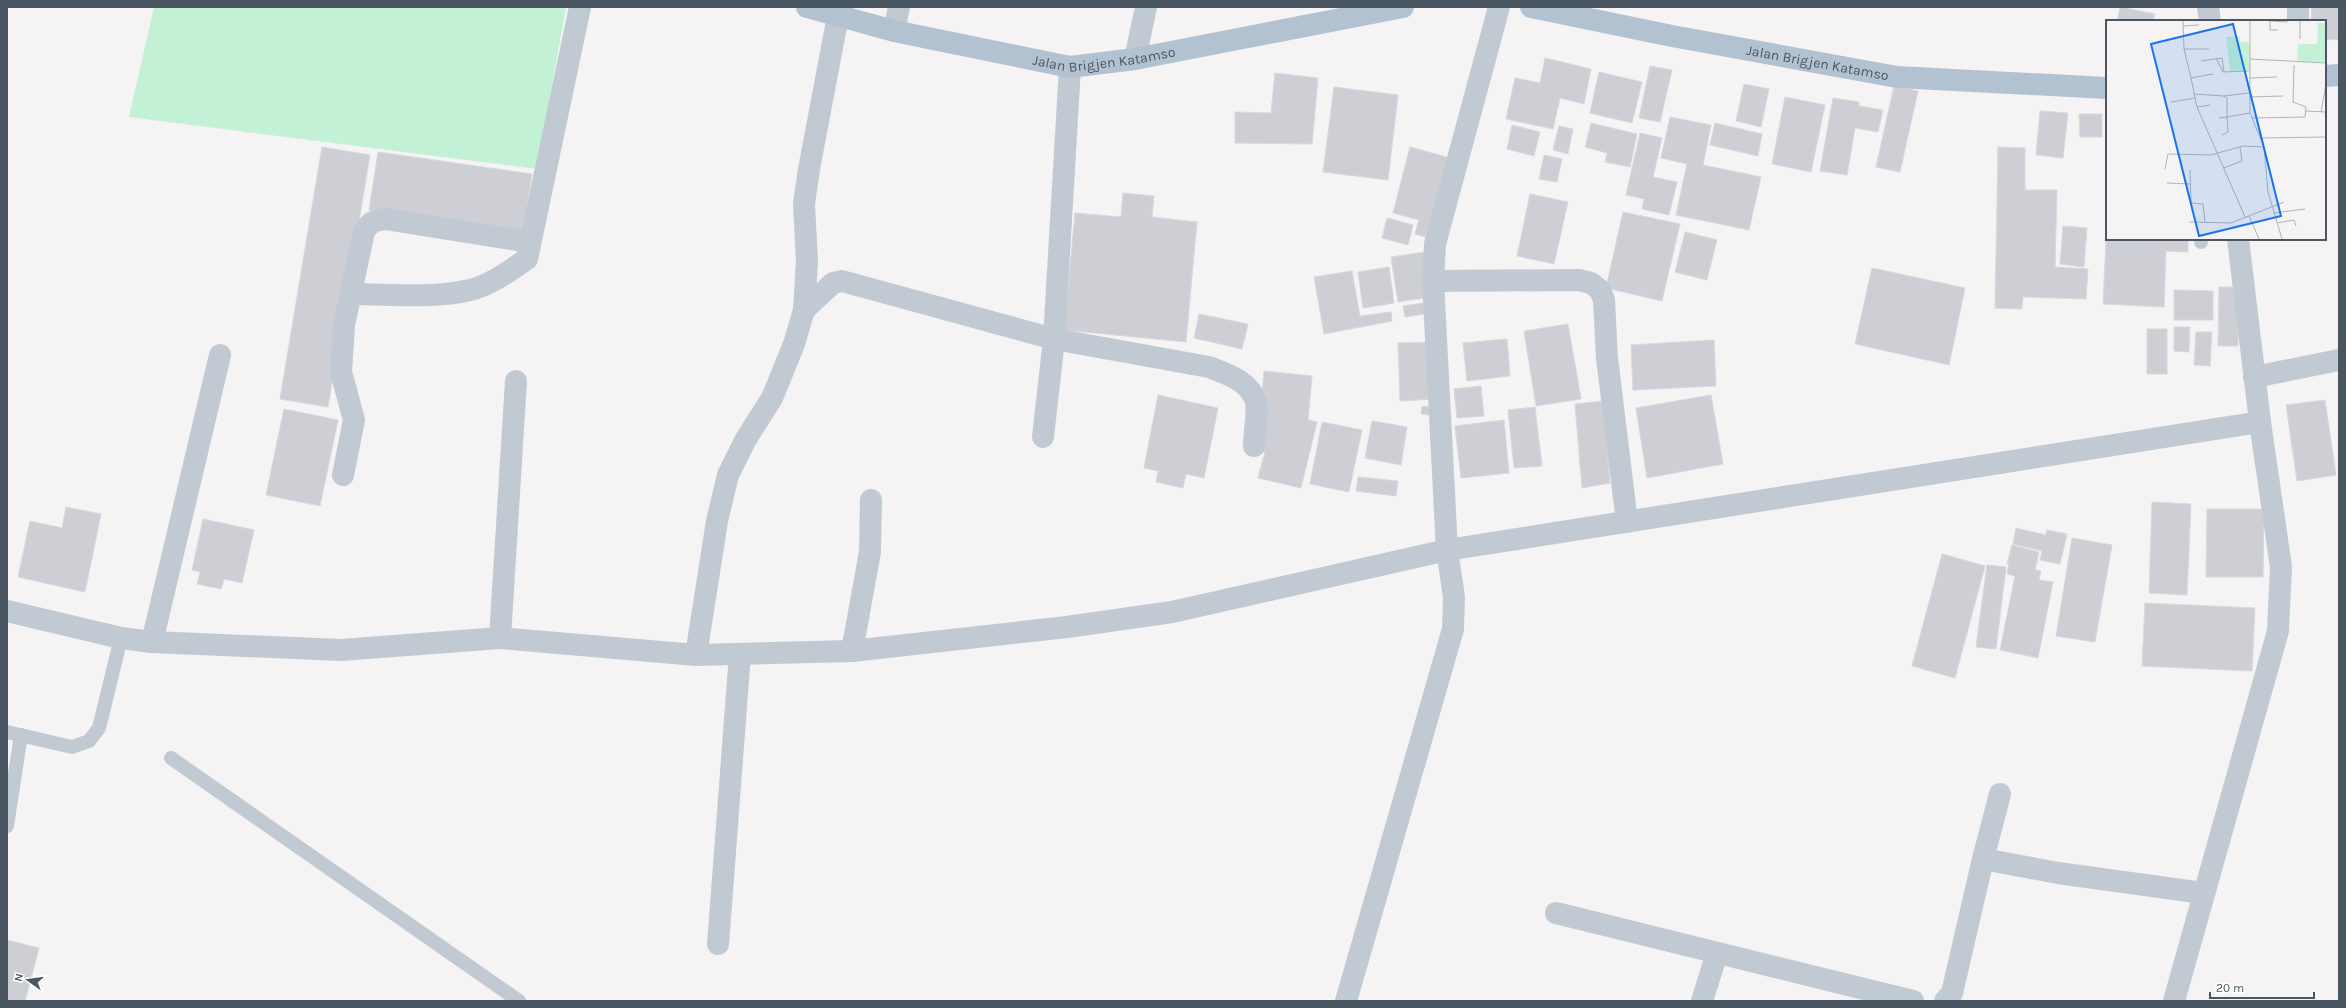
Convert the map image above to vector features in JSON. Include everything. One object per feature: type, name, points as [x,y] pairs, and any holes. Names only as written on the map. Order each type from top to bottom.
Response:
[{"type":"main road","name":"Jalan Brigjen Katamso","points":[[807,7],[894,31],[1070,67],[1135,59],[1399,7]]},
{"type":"main road","name":"Jalan Brigjen Katamso","points":[[1531,7],[1672,36],[1897,77],[2106,88]]},
{"type":"main road","points":[[2326,76],[2339,75]]},
{"type":"street","points":[[351,294],[447,294],[471,290],[494,280],[526,259],[580,7]]},
{"type":"street","points":[[894,31],[899,7]]},
{"type":"street","points":[[1135,59],[1146,7]]},
{"type":"street","points":[[1346,1001],[1453,629],[1454,597],[1448,550],[1433,281],[1435,244],[1499,7]]},
{"type":"street","points":[[2208,7],[2210,20]]},
{"type":"street","points":[[2298,7],[2298,20]]},
{"type":"street","points":[[696,655],[717,521],[728,475],[746,439],[772,398],[794,344],[804,310],[807,261],[804,204],[838,16]]},
{"type":"street","points":[[1043,437],[1054,339],[1070,67]]},
{"type":"street","points":[[343,475],[354,420],[341,372],[344,325],[364,232],[368,225],[373,221],[385,218],[530,242]]},
{"type":"street","points":[[2174,1001],[2203,893],[2278,631],[2281,567],[2254,377],[2238,240]]},
{"type":"street","points":[[1433,281],[1579,280],[1591,283],[1600,290],[1604,300],[1606,358],[1627,522]]},
{"type":"street","points":[[804,310],[834,283],[842,281],[1054,339],[1209,367],[1230,375],[1247,386],[1256,402],[1254,446]]},
{"type":"street","points":[[152,642],[220,355]]},
{"type":"street","points":[[2254,377],[2339,360]]},
{"type":"street","points":[[500,638],[516,381]]},
{"type":"street","points":[[7,611],[121,638],[152,642],[341,650],[500,638],[696,655],[852,651],[1067,627],[1172,612],[1448,550],[2260,422]]},
{"type":"street","points":[[852,651],[870,552],[871,500]]},
{"type":"street","points":[[718,944],[740,654]]},
{"type":"street","points":[[1945,1001],[1952,993],[1983,859],[2000,794]]},
{"type":"street","points":[[1983,859],[2058,873],[2203,893]]},
{"type":"street","points":[[1556,913],[1912,1001]]},
{"type":"street","points":[[1702,1001],[1716,953]]},
{"type":"lane","points":[[7,732],[72,747],[89,741],[99,728],[121,638]]},
{"type":"lane","points":[[7,826],[21,735]]},
{"type":"lane","points":[[171,758],[519,1001]]},
{"type":"green space","points":[[154,7],[566,7],[537,169],[129,117]]},
{"type":"building","points":[[2120,7],[2155,14],[2153,20],[2117,20]]},
{"type":"building","points":[[2312,7],[2339,7],[2339,40],[2326,39],[2326,20],[2311,20]]},
{"type":"building","points":[[1545,58],[1591,69],[1584,104],[1560,98],[1553,129],[1506,119],[1515,78],[1540,83]]},
{"type":"building","points":[[1650,66],[1672,70],[1660,122],[1639,118]]},
{"type":"building","points":[[1599,72],[1642,82],[1632,123],[1590,113]]},
{"type":"building","points":[[1275,73],[1318,78],[1312,144],[1235,143],[1235,112],[1271,113]]},
{"type":"building","points":[[1744,84],[1769,89],[1761,127],[1736,121]]},
{"type":"building","points":[[1894,86],[1918,91],[1900,172],[1876,167]]},
{"type":"building","points":[[1334,87],[1398,95],[1388,180],[1323,172]]},
{"type":"building","points":[[1785,97],[1825,105],[1811,172],[1772,164]]},
{"type":"building","points":[[1833,98],[1859,102],[1859,106],[1883,110],[1878,132],[1855,128],[1847,175],[1820,171]]},
{"type":"building","points":[[2040,111],[2068,113],[2063,158],[2036,155]]},
{"type":"building","points":[[2079,114],[2102,114],[2102,137],[2080,137]]},
{"type":"building","points":[[1670,117],[1711,125],[1703,165],[1761,177],[1749,230],[1676,215],[1687,164],[1661,158]]},
{"type":"building","points":[[1591,123],[1637,134],[1630,167],[1605,162],[1607,153],[1585,147]]},
{"type":"building","points":[[1715,123],[1762,134],[1758,156],[1710,145]]},
{"type":"building","points":[[1512,125],[1540,132],[1534,156],[1507,149]]},
{"type":"building","points":[[1559,126],[1573,129],[1568,154],[1553,150]]},
{"type":"building","points":[[1640,133],[1662,138],[1653,177],[1677,182],[1669,215],[1642,209],[1644,199],[1626,195]]},
{"type":"building","points":[[322,147],[370,155],[328,407],[280,399]]},
{"type":"building","points":[[1410,147],[1454,159],[1432,239],[1415,234],[1419,220],[1393,213]]},
{"type":"building","points":[[1998,147],[2025,148],[2025,190],[2057,190],[2055,267],[2088,269],[2086,299],[2023,297],[2022,309],[1995,308]]},
{"type":"building","points":[[378,152],[532,174],[523,233],[369,210]]},
{"type":"building","points":[[1544,155],[1562,159],[1557,182],[1539,179]]},
{"type":"building","points":[[1123,193],[1154,196],[1152,217],[1197,222],[1186,342],[1064,330],[1075,213],[1121,217]]},
{"type":"building","points":[[1530,194],[1568,202],[1554,264],[1517,256]]},
{"type":"building","points":[[1623,212],[1680,224],[1662,301],[1606,288]]},
{"type":"building","points":[[1387,218],[1413,225],[1408,245],[1382,238]]},
{"type":"building","points":[[2063,226],[2087,228],[2084,267],[2060,264]]},
{"type":"building","points":[[1685,232],[1717,240],[1707,280],[1675,272]]},
{"type":"building","points":[[2106,240],[2188,240],[2188,252],[2166,251],[2164,307],[2103,304]]},
{"type":"building","points":[[1425,252],[1431,297],[1398,302],[1391,257]]},
{"type":"building","points":[[1389,267],[1394,303],[1363,308],[1358,272]]},
{"type":"building","points":[[1872,268],[1965,288],[1949,365],[1855,344]]},
{"type":"building","points":[[1352,271],[1360,316],[1391,312],[1392,321],[1324,334],[1314,277]]},
{"type":"building","points":[[2219,287],[2239,287],[2238,346],[2218,346]]},
{"type":"building","points":[[2174,290],[2213,291],[2213,320],[2174,320]]},
{"type":"building","points":[[1429,302],[1431,313],[1405,317],[1403,306]]},
{"type":"building","points":[[1199,314],[1248,324],[1242,349],[1194,338]]},
{"type":"building","points":[[1568,324],[1581,399],[1536,406],[1524,331]]},
{"type":"building","points":[[2174,327],[2190,327],[2189,352],[2174,351]]},
{"type":"building","points":[[2147,329],[2167,329],[2167,374],[2147,374]]},
{"type":"building","points":[[2196,332],[2212,332],[2210,366],[2194,365]]},
{"type":"building","points":[[1507,339],[1510,376],[1467,381],[1463,343]]},
{"type":"building","points":[[1714,340],[1716,386],[1633,390],[1631,345]]},
{"type":"building","points":[[1435,342],[1436,399],[1400,401],[1398,343]]},
{"type":"building","points":[[1264,371],[1312,376],[1308,420],[1317,422],[1301,488],[1258,478],[1265,452],[1257,451]]},
{"type":"building","points":[[1481,386],[1484,416],[1457,418],[1454,389]]},
{"type":"building","points":[[1158,395],[1218,408],[1204,478],[1186,474],[1183,488],[1156,482],[1158,471],[1144,468]]},
{"type":"building","points":[[1711,395],[1723,464],[1647,478],[1636,408]]},
{"type":"building","points":[[2325,400],[2336,475],[2297,481],[2286,405]]},
{"type":"building","points":[[1603,401],[1610,483],[1582,488],[1575,404]]},
{"type":"building","points":[[1422,406],[1431,407],[1429,415],[1421,414]]},
{"type":"building","points":[[1535,407],[1542,466],[1514,468],[1508,410]]},
{"type":"building","points":[[284,409],[338,420],[320,506],[266,495]]},
{"type":"building","points":[[1504,420],[1509,473],[1461,478],[1455,426]]},
{"type":"building","points":[[1372,421],[1407,427],[1401,465],[1365,458]]},
{"type":"building","points":[[1322,422],[1362,430],[1349,492],[1310,484]]},
{"type":"building","points":[[1358,477],[1398,481],[1396,496],[1356,491]]},
{"type":"building","points":[[2152,502],[2191,504],[2187,595],[2149,593]]},
{"type":"building","points":[[66,507],[101,514],[85,592],[18,577],[30,521],[62,528]]},
{"type":"building","points":[[2207,509],[2264,509],[2263,577],[2206,577]]},
{"type":"building","points":[[203,519],[254,530],[242,583],[224,579],[221,589],[197,584],[200,572],[192,570]]},
{"type":"building","points":[[2016,528],[2046,535],[2047,530],[2067,534],[2060,564],[2040,560],[2042,551],[2013,544]]},
{"type":"building","points":[[2072,538],[2112,545],[2095,642],[2056,636]]},
{"type":"building","points":[[2012,545],[2039,552],[2035,570],[2041,571],[2039,580],[2053,582],[2038,658],[2000,650],[2015,576],[2007,574],[2009,564],[2007,564]]},
{"type":"building","points":[[1942,554],[1985,566],[1955,678],[1912,666]]},
{"type":"building","points":[[1987,565],[2006,567],[1996,649],[1976,647]]},
{"type":"building","points":[[2145,603],[2255,608],[2252,671],[2142,666]]},
{"type":"building","points":[[7,940],[39,948],[25,1001],[7,1001]]}]
